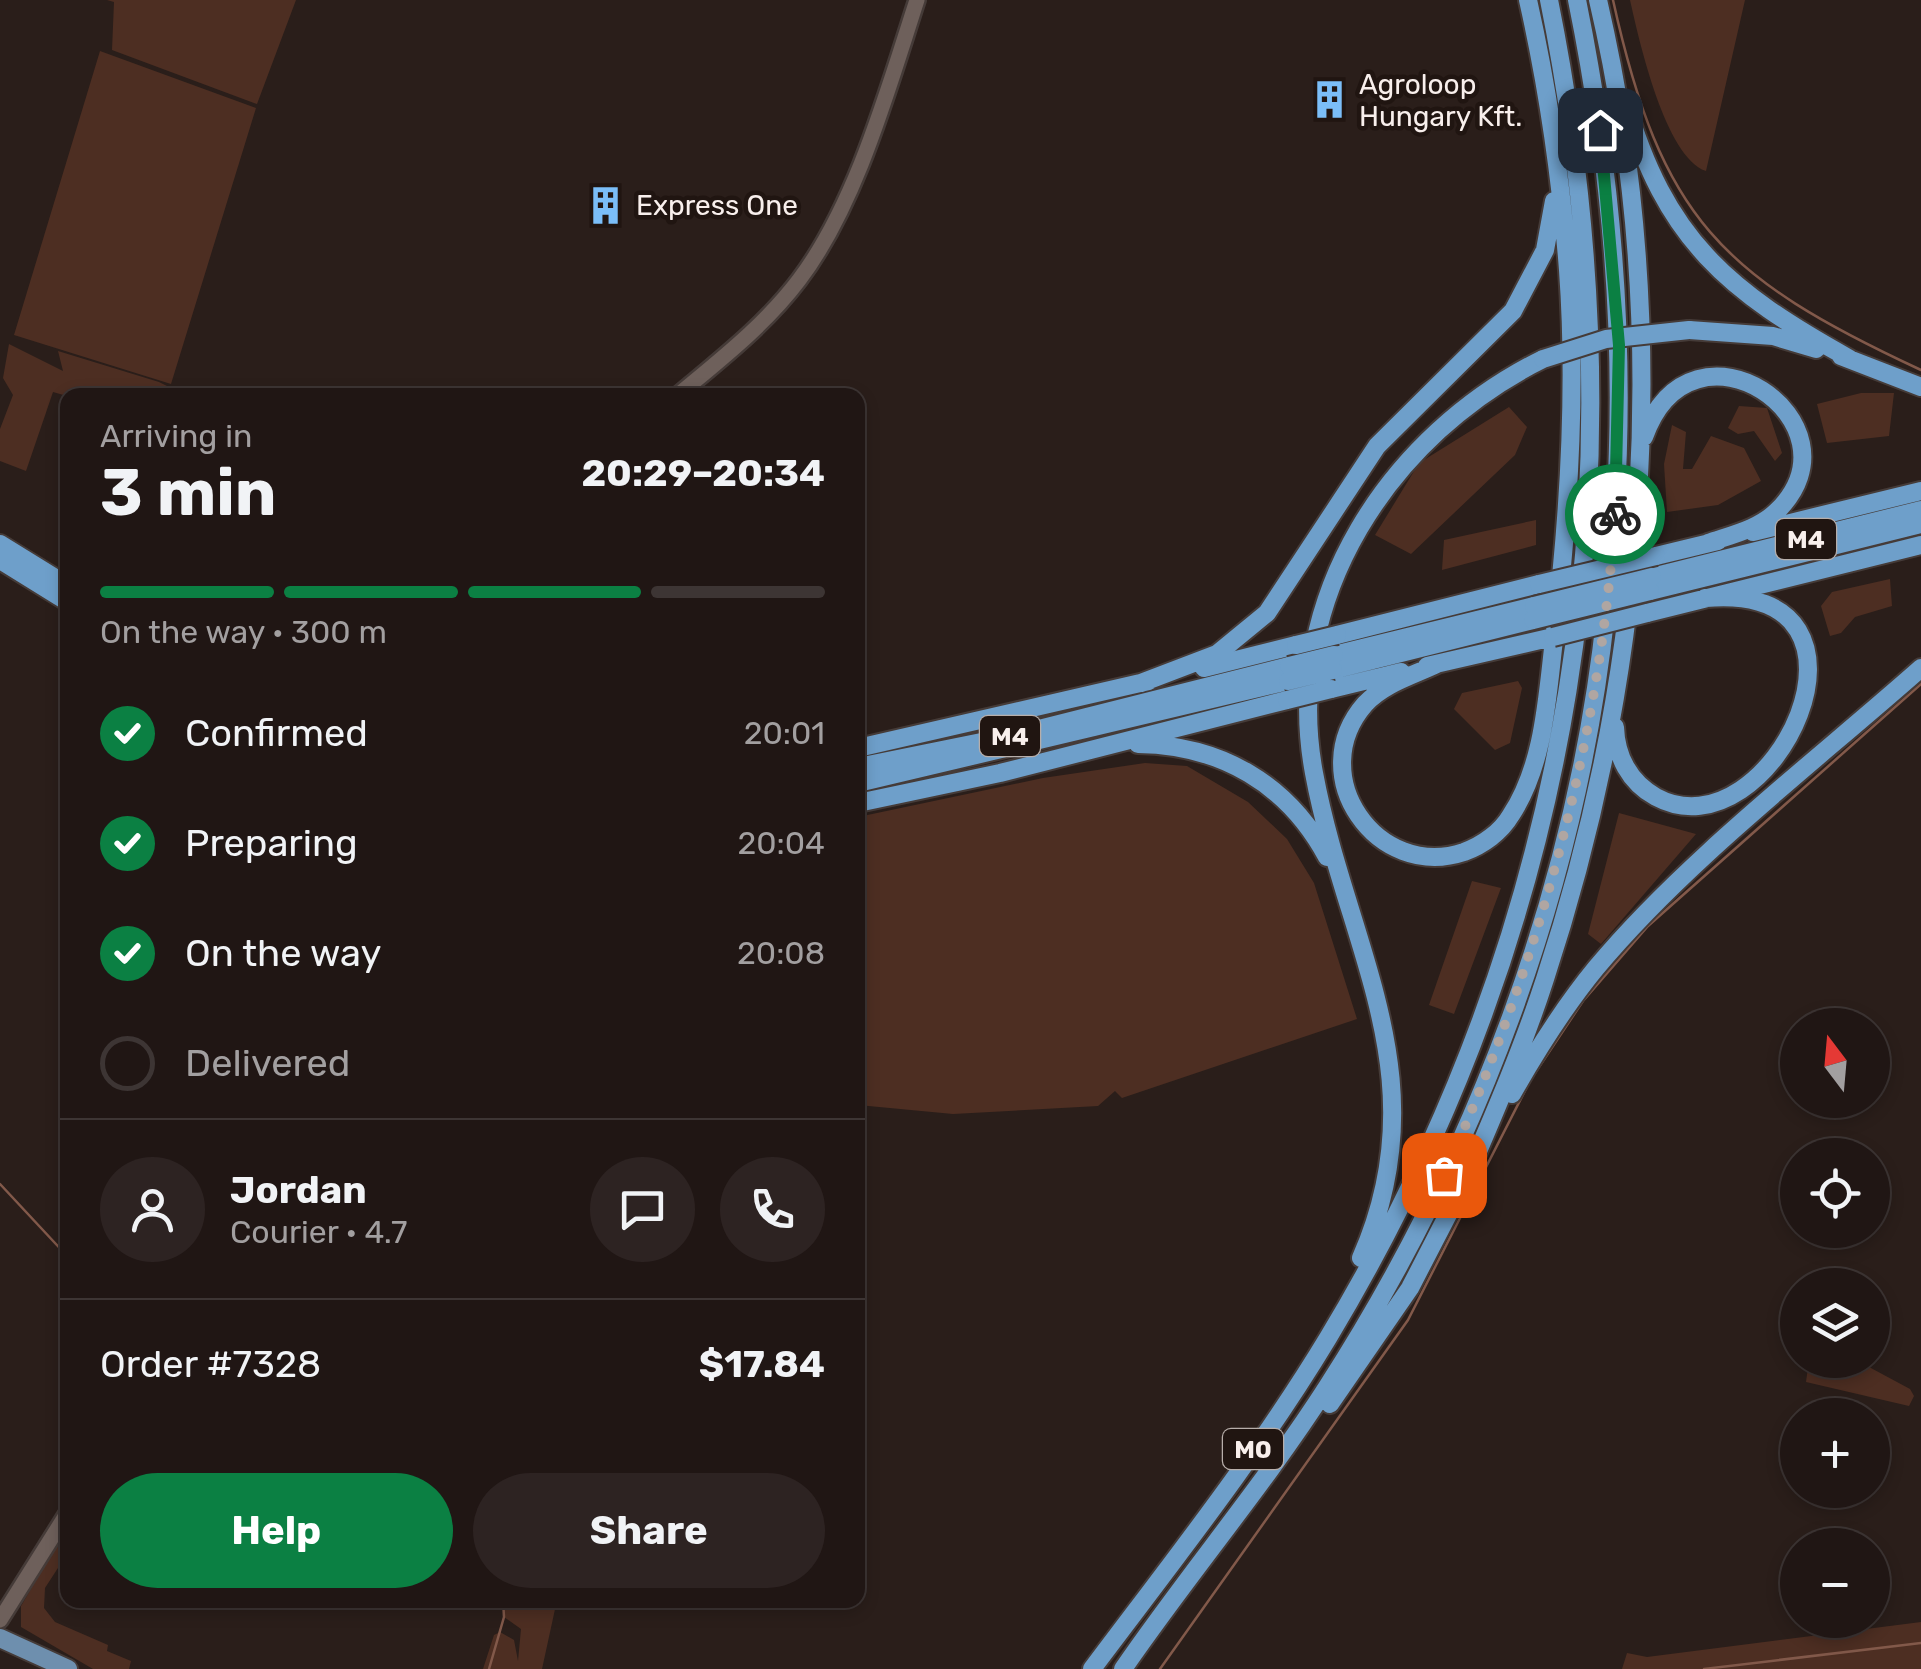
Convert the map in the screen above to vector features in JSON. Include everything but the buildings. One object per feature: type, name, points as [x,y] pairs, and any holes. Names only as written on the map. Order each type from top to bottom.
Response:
[{"type":"highway","points":[[1437,664],[1396,682],[1369,700],[1348,730],[1342,767],[1348,800],[1368,830],[1396,849],[1424,857],[1471,849],[1510,818],[1530,778],[1545,711],[1565,547],[1572,447],[1571,318],[1555,150],[1528,0]]},
{"type":"highway","name":"M0","points":[[1092,1669],[1225,1490],[1326,1341],[1415,1177],[1488,1004],[1530,866],[1576,643],[1590,499],[1592,332],[1578,161],[1549,0]]},
{"type":"highway","name":"M0","points":[[1123,1669],[1252,1496],[1364,1328],[1444,1175],[1532,956],[1576,790],[1593,707],[1613,545],[1619,345],[1604,154],[1577,0]]},
{"type":"highway","points":[[1467,1177],[1546,977],[1573,884],[1615,706],[1631,585],[1641,450],[1636,256],[1598,0]]},
{"type":"highway","points":[[1604,27],[1648,164],[1682,229],[1741,293],[1850,359]]},
{"type":"highway","points":[[1141,683],[1206,659],[1256,625],[1294,578],[1377,446],[1513,311],[1536,275],[1548,239],[1555,150]]},
{"type":"highway","points":[[1326,1341],[1374,1230],[1393,1127],[1387,1038],[1316,785],[1310,730],[1312,665],[1330,590],[1364,517],[1408,459],[1454,413],[1543,360],[1606,339],[1689,330],[1772,336],[1850,359],[1921,388]]},
{"type":"highway","points":[[1641,450],[1652,417],[1668,396],[1704,378],[1722,375],[1751,382],[1785,408],[1800,440],[1796,480],[1789,496],[1759,525],[1708,544]]},
{"type":"highway","points":[[865,746],[1141,683],[1921,491]]},
{"type":"highway","name":"M4","points":[[1652,584],[1921,510]]},
{"type":"highway","name":"M4","points":[[865,781],[1333,671],[1534,613],[1652,584],[1921,524]]},
{"type":"highway","points":[[0,544],[60,581]]},
{"type":"highway","points":[[865,801],[1109,746],[1288,682],[1333,671],[1437,664],[1921,545]]},
{"type":"highway","points":[[0,560],[60,597]]},
{"type":"highway","points":[[1615,706],[1620,758],[1638,785],[1661,800],[1678,805],[1716,803],[1733,796],[1757,776],[1802,714],[1810,687],[1806,653],[1802,640],[1772,608],[1740,596],[1704,598]]},
{"type":"highway","points":[[1252,1496],[1280,1471],[1386,1325],[1544,1040],[1614,948],[1674,887],[1921,668]]},
{"type":"highway","name":"M4","points":[[865,765],[1288,682]]},
{"type":"highway","points":[[1109,746],[1167,745],[1198,750],[1254,775],[1302,817],[1347,898]]},
{"type":"main road","points":[[687,388],[750,336],[810,265],[841,209],[916,0]]},
{"type":"main road","points":[[0,1620],[60,1525]]},
{"type":"main road","points":[[0,1638],[68,1669]]},
{"type":"shaded area","points":[[107,0],[296,0],[257,104],[112,50],[114,2]]},
{"type":"shaded area","points":[[1630,0],[1745,0],[1706,171],[1691,161],[1666,121],[1647,68]]},
{"type":"shaded area","points":[[100,51],[256,108],[171,384],[14,335]]},
{"type":"shaded area","points":[[9,344],[63,371],[58,351],[171,388],[60,388],[60,394],[53,392],[26,471],[0,461],[0,429],[13,395],[3,378]]},
{"type":"shaded area","points":[[1861,393],[1894,393],[1889,436],[1827,443],[1817,404]]},
{"type":"shaded area","points":[[1739,406],[1767,408],[1782,453],[1775,461],[1754,431],[1738,434],[1728,428]]},
{"type":"shaded area","points":[[1509,407],[1527,427],[1515,455],[1411,554],[1375,535],[1419,463]]},
{"type":"shaded area","points":[[1672,425],[1686,432],[1683,469],[1692,469],[1711,436],[1744,448],[1761,481],[1718,505],[1667,512],[1664,464]]},
{"type":"shaded area","points":[[1536,520],[1536,545],[1442,570],[1444,540]]},
{"type":"shaded area","points":[[1890,579],[1892,606],[1855,617],[1841,633],[1830,636],[1821,606],[1832,592]]},
{"type":"shaded area","points":[[1518,681],[1522,688],[1510,743],[1495,750],[1454,709],[1462,693]]},
{"type":"shaded area","points":[[1145,763],[1187,766],[1248,802],[1287,839],[1314,883],[1357,1019],[1122,1098],[1115,1091],[1098,1106],[953,1114],[865,1106],[865,816],[1043,778]]},
{"type":"shaded area","points":[[1619,813],[1696,834],[1601,944],[1588,934]]},
{"type":"shaded area","points":[[1472,881],[1501,888],[1454,1014],[1429,1005]]},
{"type":"shaded area","points":[[1807,1378],[1890,1378],[1910,1389],[1914,1396],[1909,1406],[1890,1402],[1890,1398],[1806,1382]]},
{"type":"shaded area","points":[[56,1546],[60,1549],[60,1565],[45,1588],[44,1608],[55,1622],[108,1645],[107,1651],[131,1661],[129,1669],[93,1669],[21,1627],[21,1606]]},
{"type":"shaded area","points":[[503,1608],[555,1608],[542,1669],[483,1669],[494,1635],[500,1632],[514,1640],[518,1661],[521,1629],[504,1617]]},
{"type":"shaded area","points":[[1921,1622],[1921,1669],[1622,1669],[1627,1653],[1647,1657],[1796,1638],[1890,1638],[1890,1626]]},
{"type":"waterway","points":[[1613,0],[1653,137],[1679,188],[1710,232],[1748,270],[1795,304],[1921,370]]},
{"type":"waterway","points":[[1160,1669],[1408,1320],[1531,1079],[1583,1001],[1648,926],[1921,684]]},
{"type":"waterway","points":[[0,1184],[60,1248]]},
{"type":"waterway","points":[[489,1669],[503,1608]]},
{"type":"waterway","points":[[1704,1669],[1921,1643]]},
{"type":"way so far","points":[[1444,1175],[1469,1121],[1532,956],[1569,821],[1593,707],[1615,514]]},
{"type":"place","name":"Agroloop Hungary Kft.","points":[[1329,100]]},
{"type":"place","name":"Express One","points":[[606,205]]},
{"type":"route","points":[[1600,130],[1615,261],[1619,345],[1615,514]]}]
